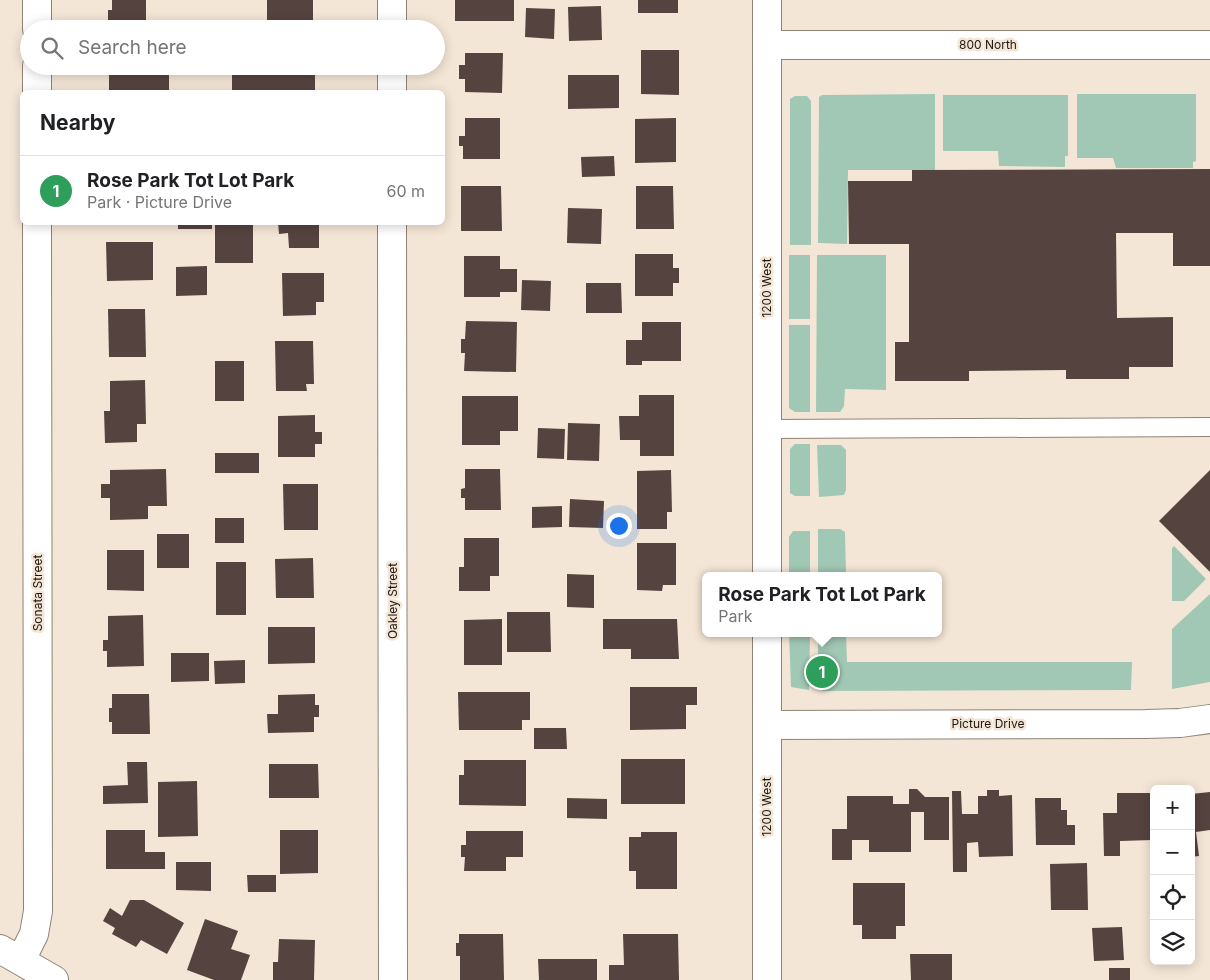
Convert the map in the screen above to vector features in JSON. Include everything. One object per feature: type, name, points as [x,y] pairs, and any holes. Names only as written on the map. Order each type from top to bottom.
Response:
[{"type":"street","points":[[37,0],[37,20]]},
{"type":"street","points":[[392,0],[392,20]]},
{"type":"street","name":"1200 West","points":[[766,0],[766,572]]},
{"type":"street","name":"800 North","points":[[766,45],[1210,45]]},
{"type":"street","points":[[37,75],[37,90]]},
{"type":"street","points":[[392,75],[392,90]]},
{"type":"street","name":"Sonata Street","points":[[10,955],[34,934],[38,911],[38,225]]},
{"type":"street","name":"Oakley Street","points":[[392,225],[393,980]]},
{"type":"street","name":"1200 West","points":[[766,637],[767,980]]},
{"type":"street","name":"Picture Drive","points":[[766,725],[1146,724],[1210,719]]},
{"type":"street","points":[[10,955],[54,980]]},
{"type":"lane","points":[[766,430],[1210,427]]},
{"type":"green space","points":[[935,94],[935,170],[848,170],[847,244],[818,243],[819,97],[822,95]]},
{"type":"green space","points":[[1077,94],[1196,94],[1196,161],[1193,162],[1193,168],[1116,168],[1113,158],[1077,158]]},
{"type":"green space","points":[[943,95],[1068,95],[1068,156],[1065,156],[1065,167],[999,166],[998,151],[943,151]]},
{"type":"green space","points":[[795,96],[807,96],[811,101],[811,245],[790,245],[790,99]]},
{"type":"green space","points":[[789,255],[810,255],[810,319],[789,319]]},
{"type":"green space","points":[[817,255],[886,255],[886,390],[845,389],[844,406],[840,412],[816,412]]},
{"type":"green space","points":[[789,325],[810,325],[810,412],[795,412],[789,408]]},
{"type":"green space","points":[[795,444],[810,444],[810,496],[795,496],[790,493],[790,449]]},
{"type":"green space","points":[[817,445],[841,445],[846,450],[846,490],[844,495],[819,497]]},
{"type":"green space","points":[[818,529],[840,529],[845,532],[846,572],[818,572]]},
{"type":"green space","points":[[793,531],[810,531],[810,572],[789,572],[789,537]]},
{"type":"green space","points":[[1174,546],[1206,579],[1184,601],[1172,601],[1172,548]]},
{"type":"green space","points":[[1210,594],[1210,682],[1172,689],[1172,629]]},
{"type":"green space","points":[[789,637],[810,637],[809,690],[791,687]]},
{"type":"green space","points":[[818,637],[846,637],[847,662],[1132,662],[1131,690],[823,691],[818,686]]},
{"type":"building","points":[[112,0],[146,0],[146,20],[108,20],[108,10],[112,10]]},
{"type":"building","points":[[267,0],[313,0],[313,20],[267,20]]},
{"type":"building","points":[[455,0],[514,0],[514,21],[455,21]]},
{"type":"building","points":[[638,0],[678,0],[678,13],[638,13]]},
{"type":"building","points":[[601,6],[602,40],[569,41],[568,7]]},
{"type":"building","points":[[526,8],[555,9],[554,39],[525,37]]},
{"type":"building","points":[[641,50],[679,50],[679,95],[641,94]]},
{"type":"building","points":[[465,53],[503,53],[502,93],[465,92],[465,79],[459,79],[459,65],[465,65]]},
{"type":"building","points":[[109,75],[169,75],[169,90],[109,90]]},
{"type":"building","points":[[232,75],[315,75],[315,90],[232,90]]},
{"type":"building","points":[[568,75],[619,75],[619,108],[568,109]]},
{"type":"building","points":[[465,118],[500,118],[500,159],[463,159],[463,146],[459,146],[459,136],[465,136]]},
{"type":"building","points":[[676,118],[676,162],[635,163],[635,119]]},
{"type":"building","points":[[614,156],[615,176],[582,177],[581,157]]},
{"type":"building","points":[[1210,169],[1210,266],[1173,266],[1173,233],[1116,233],[1117,318],[1173,317],[1173,367],[1129,367],[1129,379],[1066,379],[1066,370],[969,371],[969,381],[895,381],[895,342],[909,342],[909,244],[849,244],[848,181],[912,181],[912,170]]},
{"type":"building","points":[[461,186],[501,186],[502,231],[461,231]]},
{"type":"building","points":[[636,186],[673,186],[674,229],[636,229]]},
{"type":"building","points":[[568,208],[602,209],[601,244],[567,243]]},
{"type":"building","points":[[178,225],[212,225],[212,229],[178,229]]},
{"type":"building","points":[[215,225],[253,225],[253,263],[215,263]]},
{"type":"building","points":[[278,225],[319,225],[319,248],[289,248],[288,233],[279,234]]},
{"type":"building","points":[[106,242],[153,242],[153,280],[107,281]]},
{"type":"building","points":[[635,254],[673,254],[673,268],[679,268],[679,283],[673,283],[673,296],[635,296]]},
{"type":"building","points":[[464,256],[500,256],[500,269],[517,269],[517,292],[500,292],[500,297],[464,297]]},
{"type":"building","points":[[207,266],[207,295],[176,296],[176,267]]},
{"type":"building","points":[[282,273],[324,273],[324,302],[316,302],[316,315],[283,316]]},
{"type":"building","points":[[522,280],[551,281],[550,311],[521,310]]},
{"type":"building","points":[[586,283],[621,283],[622,313],[586,313]]},
{"type":"building","points":[[108,309],[145,309],[146,357],[109,357]]},
{"type":"building","points":[[466,321],[517,322],[516,372],[464,371],[465,353],[461,353],[461,339],[465,339]]},
{"type":"building","points":[[642,322],[681,322],[681,361],[642,361],[642,365],[626,365],[626,340],[642,340]]},
{"type":"building","points":[[275,341],[313,341],[314,384],[306,384],[307,391],[276,391]]},
{"type":"building","points":[[215,361],[244,361],[244,401],[215,401]]},
{"type":"building","points":[[145,380],[146,424],[137,424],[137,442],[105,443],[104,411],[110,411],[110,381]]},
{"type":"building","points":[[639,395],[674,395],[674,456],[640,456],[640,440],[620,440],[619,416],[639,416]]},
{"type":"building","points":[[462,396],[518,396],[518,431],[500,431],[500,445],[462,445]]},
{"type":"building","points":[[315,415],[315,432],[322,432],[322,444],[315,444],[315,457],[278,457],[278,416]]},
{"type":"building","points":[[568,423],[600,424],[599,461],[567,460]]},
{"type":"building","points":[[538,428],[565,429],[564,459],[537,458]]},
{"type":"building","points":[[215,453],[259,453],[259,473],[215,473]]},
{"type":"building","points":[[166,469],[167,506],[148,506],[148,519],[110,520],[110,498],[101,498],[101,484],[110,484],[110,470]]},
{"type":"building","points":[[465,469],[500,469],[501,510],[465,510],[465,498],[461,498],[461,489],[465,488]]},
{"type":"building","points":[[671,470],[672,512],[667,512],[667,529],[637,529],[637,471]]},
{"type":"building","points":[[1210,470],[1210,572],[1159,521]]},
{"type":"building","points":[[283,484],[318,484],[318,530],[284,530]]},
{"type":"building","points":[[570,499],[604,501],[603,528],[569,527]]},
{"type":"building","points":[[562,506],[562,527],[532,528],[532,507]]},
{"type":"building","points":[[215,518],[244,518],[244,543],[215,543]]},
{"type":"building","points":[[157,534],[189,534],[189,568],[157,568]]},
{"type":"building","points":[[464,538],[499,538],[499,576],[490,576],[490,591],[459,591],[459,567],[464,567]]},
{"type":"building","points":[[637,543],[676,543],[676,585],[663,585],[662,591],[637,590]]},
{"type":"building","points":[[107,550],[144,550],[144,591],[107,590]]},
{"type":"building","points":[[313,558],[314,598],[276,598],[275,559]]},
{"type":"building","points":[[216,562],[246,562],[246,615],[216,615]]},
{"type":"building","points":[[567,574],[594,575],[594,608],[567,607]]},
{"type":"building","points":[[507,612],[550,612],[551,652],[507,652]]},
{"type":"building","points":[[143,615],[144,666],[107,667],[107,651],[103,651],[103,640],[108,640],[108,616]]},
{"type":"building","points":[[502,619],[502,665],[464,665],[464,620]]},
{"type":"building","points":[[603,619],[677,619],[679,659],[631,659],[631,649],[603,649]]},
{"type":"building","points":[[268,627],[315,627],[315,663],[268,664]]},
{"type":"building","points":[[171,653],[209,653],[209,681],[171,682]]},
{"type":"building","points":[[245,660],[245,683],[215,684],[214,661]]},
{"type":"building","points":[[630,687],[697,687],[697,705],[686,705],[686,729],[630,730]]},
{"type":"building","points":[[458,692],[530,692],[530,720],[522,720],[522,730],[459,730]]},
{"type":"building","points":[[112,694],[149,694],[150,734],[112,734],[112,722],[109,722],[109,708],[112,708]]},
{"type":"building","points":[[315,694],[315,705],[319,705],[319,717],[314,717],[314,732],[268,733],[267,714],[278,714],[278,695]]},
{"type":"building","points":[[534,728],[566,728],[567,749],[534,749]]},
{"type":"building","points":[[621,759],[685,759],[685,804],[621,804]]},
{"type":"building","points":[[464,760],[526,760],[526,806],[459,805],[459,775],[464,775]]},
{"type":"building","points":[[127,762],[147,762],[148,803],[103,804],[103,786],[128,785]]},
{"type":"building","points":[[269,764],[318,764],[319,798],[269,798]]},
{"type":"building","points":[[197,781],[198,836],[158,837],[158,782]]},
{"type":"building","points":[[909,789],[917,789],[925,797],[949,797],[949,840],[924,840],[924,812],[911,812],[911,852],[869,852],[869,840],[852,840],[852,860],[832,860],[832,829],[847,829],[847,796],[893,796],[893,804],[909,804]]},
{"type":"building","points":[[987,790],[999,790],[999,796],[1012,795],[1013,856],[979,857],[978,842],[967,843],[967,872],[953,872],[952,791],[961,791],[962,814],[978,814],[978,796],[987,796]]},
{"type":"building","points":[[1210,792],[1210,830],[1196,832],[1199,856],[1195,856],[1195,830],[1195,794]]},
{"type":"building","points":[[1117,793],[1150,793],[1150,840],[1120,841],[1120,856],[1104,856],[1103,813],[1117,813]]},
{"type":"building","points":[[567,798],[607,799],[607,819],[567,818]]},
{"type":"building","points":[[1035,798],[1061,798],[1061,810],[1067,810],[1067,825],[1075,825],[1075,845],[1036,845]]},
{"type":"building","points":[[106,830],[145,830],[145,852],[165,852],[165,869],[106,869]]},
{"type":"building","points":[[280,830],[318,830],[318,873],[280,874]]},
{"type":"building","points":[[466,831],[523,831],[523,857],[506,857],[506,871],[464,871],[465,857],[461,857],[461,845],[466,845]]},
{"type":"building","points":[[641,832],[677,832],[677,889],[636,889],[636,871],[629,871],[629,837],[641,837]]},
{"type":"building","points":[[176,862],[211,862],[211,891],[176,890]]},
{"type":"building","points":[[1087,863],[1088,910],[1051,910],[1050,864]]},
{"type":"building","points":[[247,875],[276,875],[276,892],[248,892]]},
{"type":"building","points":[[853,883],[905,883],[905,926],[896,926],[896,939],[862,939],[862,925],[853,925]]},
{"type":"building","points":[[130,900],[144,900],[184,923],[167,954],[141,940],[136,947],[112,934],[115,928],[103,921],[110,908],[122,916]]},
{"type":"building","points":[[205,919],[238,931],[231,949],[250,955],[241,980],[214,980],[187,970]]},
{"type":"building","points":[[1122,927],[1124,960],[1094,961],[1092,928]]},
{"type":"building","points":[[459,934],[503,934],[504,980],[460,980],[460,956],[456,956],[456,943],[459,943]]},
{"type":"building","points":[[623,934],[678,934],[679,980],[609,980],[609,965],[624,965]]},
{"type":"building","points":[[279,939],[315,940],[314,980],[273,980],[273,962],[278,962]]},
{"type":"building","points":[[910,954],[952,954],[952,980],[911,980]]},
{"type":"building","points":[[538,959],[597,959],[597,980],[539,980]]},
{"type":"building","points":[[1109,968],[1130,968],[1130,980],[1109,980]]},
{"type":"place","name":"Rose Park Tot Lot Park","points":[[822,672]]}]
